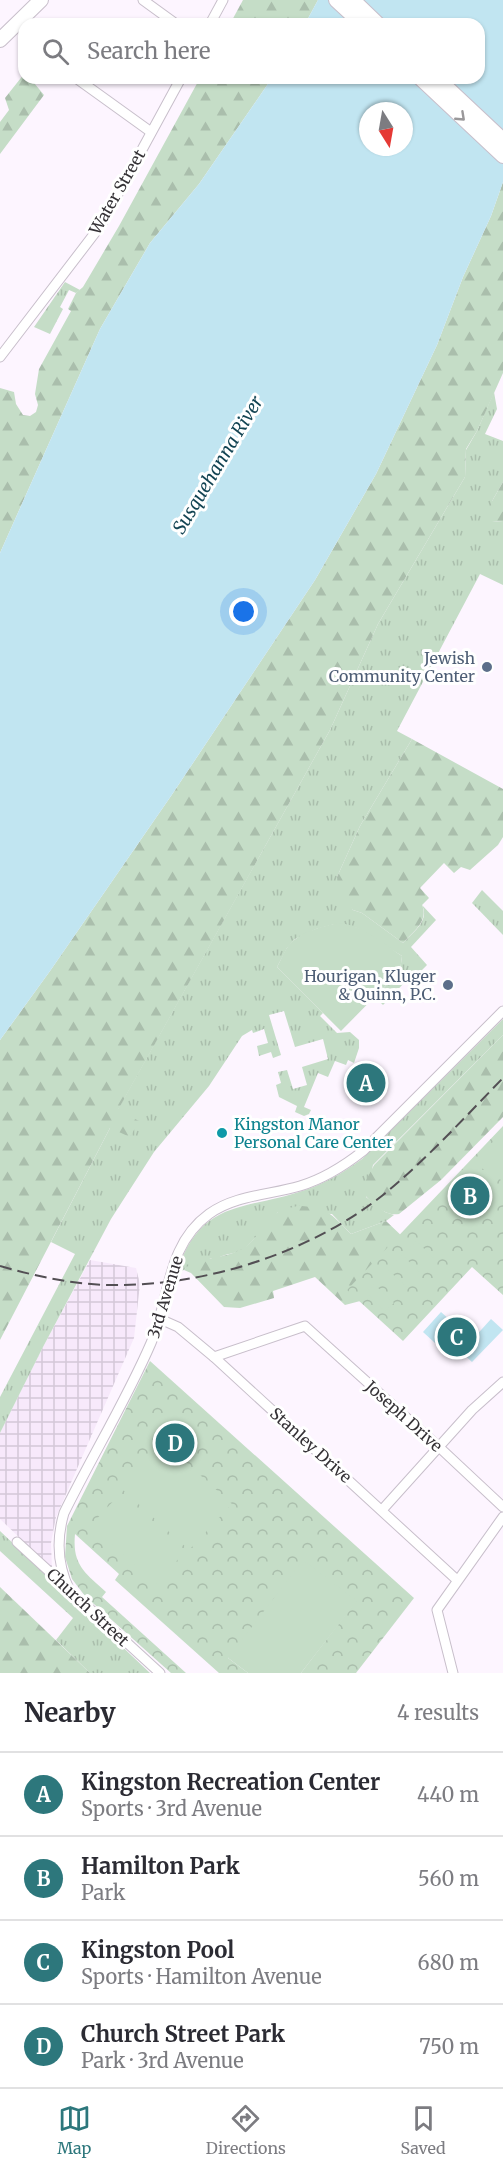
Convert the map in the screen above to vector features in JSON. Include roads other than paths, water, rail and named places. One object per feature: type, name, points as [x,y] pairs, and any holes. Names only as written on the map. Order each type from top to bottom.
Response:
[{"type":"main road","points":[[23,18],[41,0]]},
{"type":"main road","points":[[336,0],[356,18]]},
{"type":"main road","points":[[352,0],[372,18]]},
{"type":"main road","points":[[0,40],[18,22]]},
{"type":"main road","points":[[426,84],[503,156]]},
{"type":"main road","points":[[442,84],[503,140]]},
{"type":"street","points":[[143,0],[168,18]]},
{"type":"street","points":[[214,18],[224,0]]},
{"type":"street","points":[[84,84],[151,132]]},
{"type":"street","name":"Water Street","points":[[2,351],[101,225],[178,84]]},
{"type":"street","name":"3rd Avenue","points":[[70,1591],[61,1571],[59,1553],[59,1533],[64,1513],[146,1354],[160,1319],[177,1254],[194,1226],[221,1206],[301,1186],[352,1160],[503,1011]]},
{"type":"street","name":"Stanley Drive","points":[[160,1319],[178,1327],[214,1357],[457,1580]]},
{"type":"street","name":"Joseph Drive","points":[[214,1357],[304,1326],[503,1507]]},
{"type":"street","points":[[382,1510],[472,1410],[503,1382]]},
{"type":"street","points":[[453,1673],[437,1610],[503,1517]]},
{"type":"street","name":"Church Street","points":[[17,1542],[160,1673]]},
{"type":"water","name":"Susquehanna River","points":[[318,0],[503,0],[503,182],[437,345],[376,474],[315,580],[171,796],[0,1040],[0,553],[100,329],[150,243],[199,184],[268,84],[485,84],[485,18],[308,18]]},
{"type":"water","points":[[441,1312],[472,1340],[491,1319],[503,1330],[472,1362],[443,1335],[435,1343],[423,1332]]},
{"type":"railway","points":[[0,1266],[59,1280],[121,1285],[190,1279],[259,1261],[324,1233],[383,1195],[430,1153],[503,1078]]},
{"type":"place","name":"Jewish Community Center","points":[[487,667]]},
{"type":"place","name":"Hourigan, Kluger & Quinn, P.C.","points":[[448,985]]},
{"type":"place","name":"Kingston Recreation Center","points":[[366,1083]]},
{"type":"place","name":"Kingston Manor Personal Care Center","points":[[222,1133]]},
{"type":"place","name":"Hamilton Park","points":[[470,1196]]},
{"type":"place","name":"Kingston Pool","points":[[457,1337]]},
{"type":"place","name":"Church Street Park","points":[[175,1443]]}]
